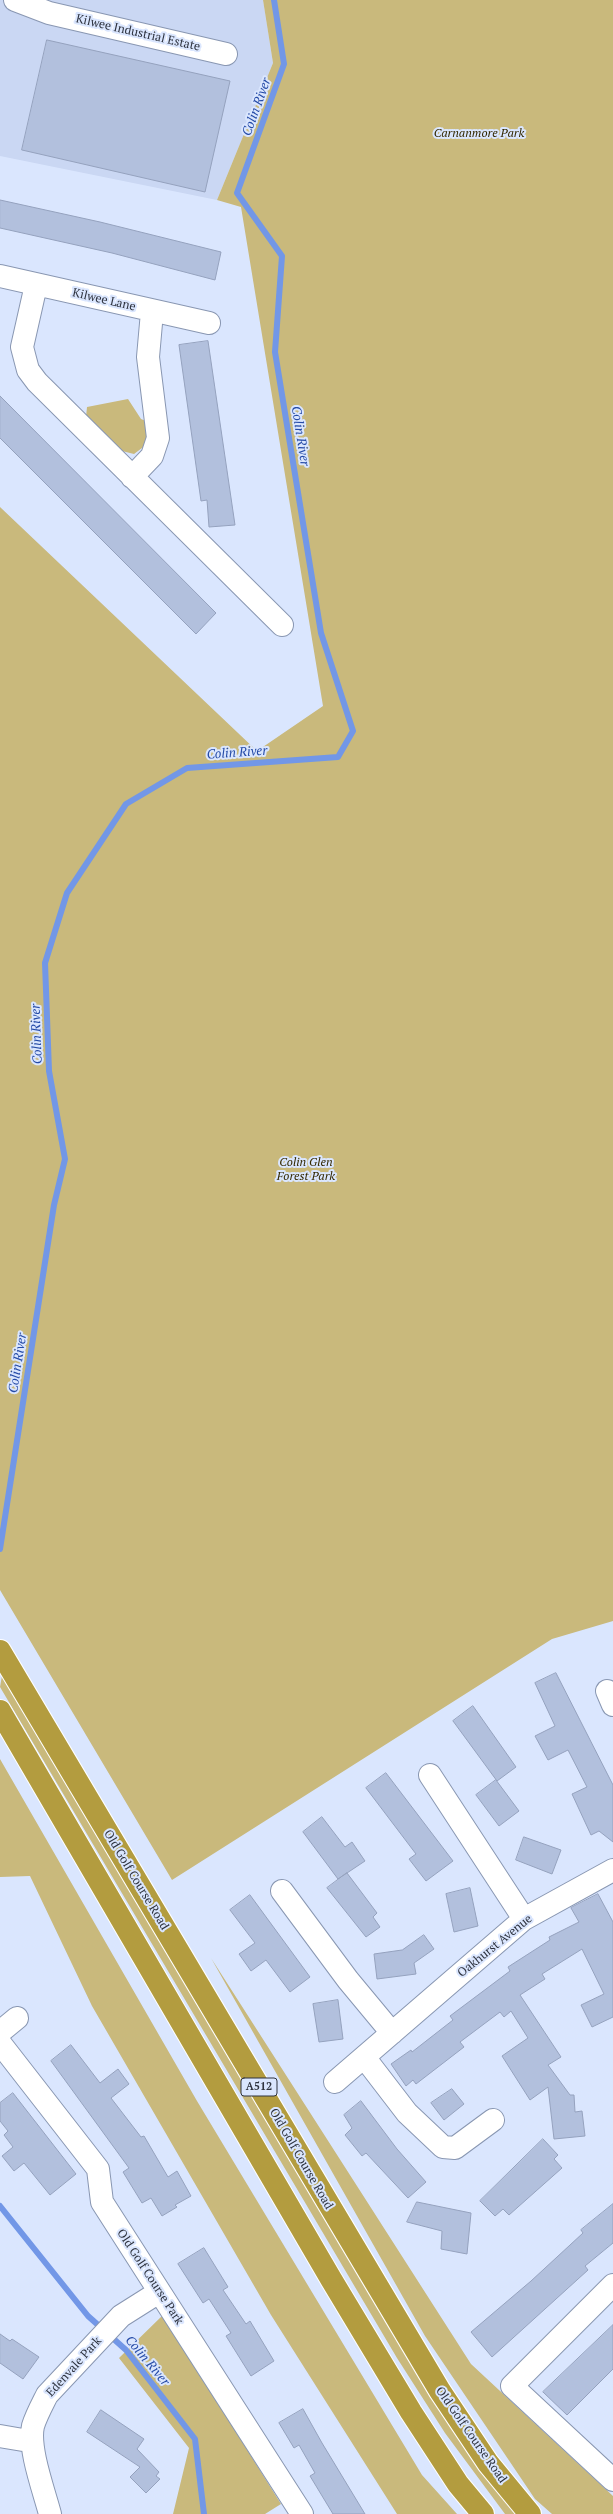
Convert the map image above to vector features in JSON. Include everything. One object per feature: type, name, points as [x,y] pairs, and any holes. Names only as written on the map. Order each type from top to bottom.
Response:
[{"type":"highway","name":"Old Golf Course Road","points":[[0,1651],[440,2391],[488,2463],[530,2514]]},
{"type":"highway","name":"A512","points":[[0,1711],[331,2279],[411,2412],[458,2484],[483,2514]]},
{"type":"street","name":"Kilwee Industrial Estate","points":[[15,0],[49,13],[226,54]]},
{"type":"street","name":"Kilwee Lane","points":[[0,276],[152,312],[209,323]]},
{"type":"street","points":[[36,285],[22,347],[28,370],[37,382],[282,625]]},
{"type":"street","points":[[132,477],[152,456],[158,438],[148,357],[152,312]]},
{"type":"street","points":[[430,1775],[524,1919]]},
{"type":"street","name":"Oakhurst Avenue","points":[[335,2082],[524,1919],[613,1870]]},
{"type":"street","points":[[282,1891],[348,1980],[399,2027]]},
{"type":"street","points":[[0,2032],[17,2018]]},
{"type":"street","name":"Old Golf Course Park","points":[[0,2043],[98,2169],[102,2202],[302,2514]]},
{"type":"street","points":[[364,2057],[407,2113],[443,2147],[455,2148],[493,2120]]},
{"type":"street","points":[[613,2285],[512,2386],[613,2480]]},
{"type":"street","name":"Edenvale Park","points":[[50,2514],[32,2439],[33,2426],[47,2395],[126,2311],[159,2292]]},
{"type":"street","points":[[0,2436],[23,2440],[32,2439]]},
{"type":"shaded area","points":[[0,0],[263,0],[273,63],[217,200],[0,156]]},
{"type":"green space","name":"Colin Glen Forest Park","points":[[263,0],[613,0],[613,1621],[552,1639],[172,1880],[0,1590],[0,507],[257,751],[323,706],[241,207],[217,200],[273,63]]},
{"type":"green space","points":[[128,399],[141,419],[146,421],[146,445],[134,454],[122,451],[86,417],[87,407]]},
{"type":"green space","points":[[3,1670],[521,2514],[505,2514],[445,2433],[397,2358],[0,1687]]},
{"type":"green space","points":[[0,1759],[197,2101],[422,2475],[457,2514],[397,2514],[271,2315],[92,2006],[30,1876],[0,1877]]},
{"type":"green space","points":[[211,1958],[471,2364],[613,2496],[613,2514],[552,2514],[535,2499],[425,2336]]},
{"type":"green space","points":[[163,2315],[281,2504],[265,2514],[173,2514],[189,2448],[119,2358]]},
{"type":"building","points":[[47,40],[230,81],[205,192],[22,150]]},
{"type":"building","points":[[0,200],[100,222],[221,252],[215,280],[112,253],[0,228]]},
{"type":"building","points":[[208,341],[235,525],[209,527],[207,500],[201,501],[179,345]]},
{"type":"building","points":[[0,396],[216,613],[196,634],[0,438]]},
{"type":"building","points":[[556,1673],[613,1785],[613,1842],[599,1831],[591,1835],[572,1794],[587,1787],[568,1750],[548,1760],[535,1736],[555,1726],[535,1683]]},
{"type":"building","points":[[473,1706],[516,1767],[497,1781],[453,1721]]},
{"type":"building","points":[[386,1773],[453,1861],[426,1881],[409,1859],[416,1854],[366,1788]]},
{"type":"building","points":[[496,1780],[519,1811],[499,1826],[476,1795]]},
{"type":"building","points":[[322,1817],[345,1847],[352,1842],[365,1861],[338,1879],[303,1832]]},
{"type":"building","points":[[524,1837],[561,1850],[552,1874],[516,1860]]},
{"type":"building","points":[[347,1873],[377,1913],[373,1917],[380,1927],[366,1937],[327,1888]]},
{"type":"building","points":[[470,1888],[478,1926],[454,1932],[446,1894]]},
{"type":"building","points":[[598,1894],[613,1922],[613,2017],[592,2027],[581,2005],[604,1994],[582,1949],[542,1974],[545,1979],[520,1995],[561,2057],[548,2065],[570,2095],[574,2095],[575,2112],[582,2111],[585,2136],[554,2139],[548,2087],[530,2100],[502,2056],[528,2038],[511,2011],[504,2017],[500,2012],[460,2042],[464,2047],[416,2084],[413,2080],[406,2086],[391,2064],[411,2050],[412,2052],[453,2020],[450,2016],[510,1971],[508,1967],[550,1940],[549,1937],[579,1922],[571,1908]]},
{"type":"building","points":[[250,1895],[310,1977],[290,1992],[266,1960],[251,1971],[239,1954],[255,1943],[230,1910]]},
{"type":"building","points":[[424,1935],[434,1949],[414,1963],[416,1974],[377,1979],[374,1954],[402,1950]]},
{"type":"building","points":[[338,2000],[343,2039],[319,2042],[313,2004]]},
{"type":"building","points":[[71,2045],[100,2083],[118,2069],[129,2084],[111,2098],[141,2137],[144,2136],[168,2177],[177,2171],[191,2196],[175,2205],[177,2207],[162,2216],[151,2198],[142,2203],[123,2172],[129,2168],[51,2061]]},
{"type":"building","points":[[452,2089],[464,2104],[444,2120],[431,2103]]},
{"type":"building","points":[[13,2093],[76,2174],[50,2195],[24,2163],[14,2171],[2,2156],[13,2147],[4,2135],[8,2131],[0,2121],[0,2103]]},
{"type":"building","points":[[361,2101],[397,2149],[426,2182],[408,2198],[366,2153],[362,2156],[345,2135],[352,2128],[344,2115]]},
{"type":"building","points":[[543,2139],[558,2155],[554,2159],[562,2168],[509,2215],[503,2209],[495,2216],[480,2201]]},
{"type":"building","points":[[417,2202],[471,2213],[467,2254],[441,2249],[442,2231],[407,2222]]},
{"type":"building","points":[[613,2204],[613,2243],[585,2266],[588,2270],[492,2357],[471,2332],[531,2281],[583,2233],[581,2230]]},
{"type":"building","points":[[204,2248],[228,2287],[223,2290],[246,2324],[250,2321],[274,2361],[251,2376],[226,2336],[231,2333],[209,2299],[203,2303],[178,2264]]},
{"type":"building","points":[[613,2325],[613,2369],[567,2415],[543,2392]]},
{"type":"building","points":[[0,2334],[10,2341],[12,2339],[39,2357],[23,2379],[0,2363]]},
{"type":"building","points":[[303,2409],[365,2514],[333,2514],[310,2476],[315,2473],[299,2445],[294,2448],[279,2423]]},
{"type":"building","points":[[101,2410],[144,2439],[137,2449],[159,2472],[156,2476],[160,2479],[146,2493],[130,2477],[140,2467],[87,2432]]},
{"type":"waterway","name":"Colin River","points":[[0,1549],[54,1205],[65,1159],[49,1071],[45,963],[67,893],[126,804],[187,768],[338,757],[353,731],[321,633],[275,352],[282,256],[237,193],[284,64],[274,0]]},
{"type":"waterway","name":"Colin River","points":[[0,2206],[88,2316],[126,2350],[195,2439],[204,2514]]},
{"type":"park label","name":"Carnanmore Park","points":[[479,134]]}]
